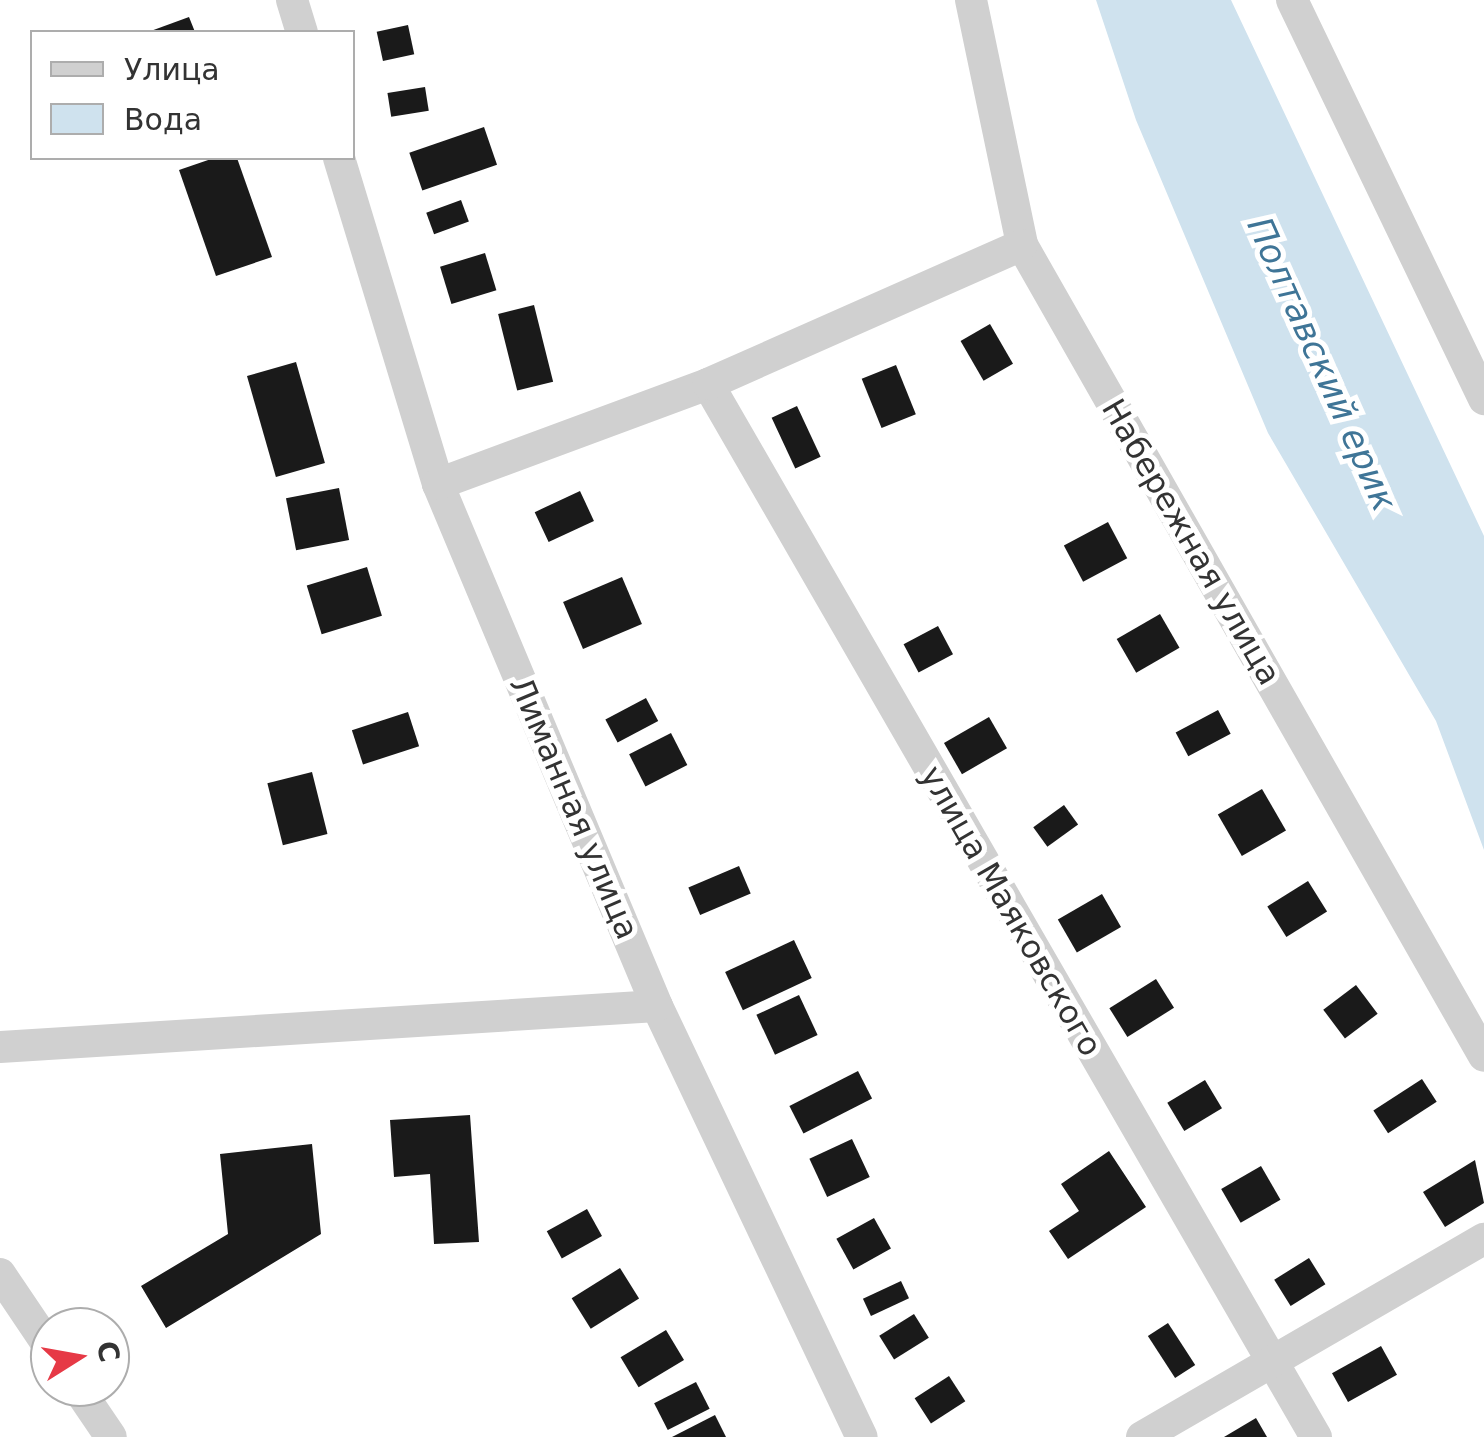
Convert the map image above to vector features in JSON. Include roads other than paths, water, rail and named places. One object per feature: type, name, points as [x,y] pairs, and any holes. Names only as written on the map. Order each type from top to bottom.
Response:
[{"type":"street","points":[[292,0],[301,30]]},
{"type":"street","name":"Набережная улица","points":[[970,0],[1022,245],[1484,1056]]},
{"type":"street","points":[[1292,0],[1484,399]]},
{"type":"street","name":"Лиманная улица","points":[[340,160],[438,484],[656,1006],[862,1437]]},
{"type":"street","points":[[438,484],[708,384],[1022,245]]},
{"type":"street","name":"улица Маяковского","points":[[708,384],[1316,1437]]},
{"type":"street","points":[[0,1047],[656,1006]]},
{"type":"street","points":[[1142,1437],[1484,1239]]},
{"type":"street","points":[[0,1274],[30,1318]]},
{"type":"street","points":[[91,1407],[111,1437]]},
{"type":"water","name":"Полтавский ерик","points":[[1096,0],[1231,0],[1484,536],[1484,850],[1436,721],[1268,433],[1136,120]]}]
